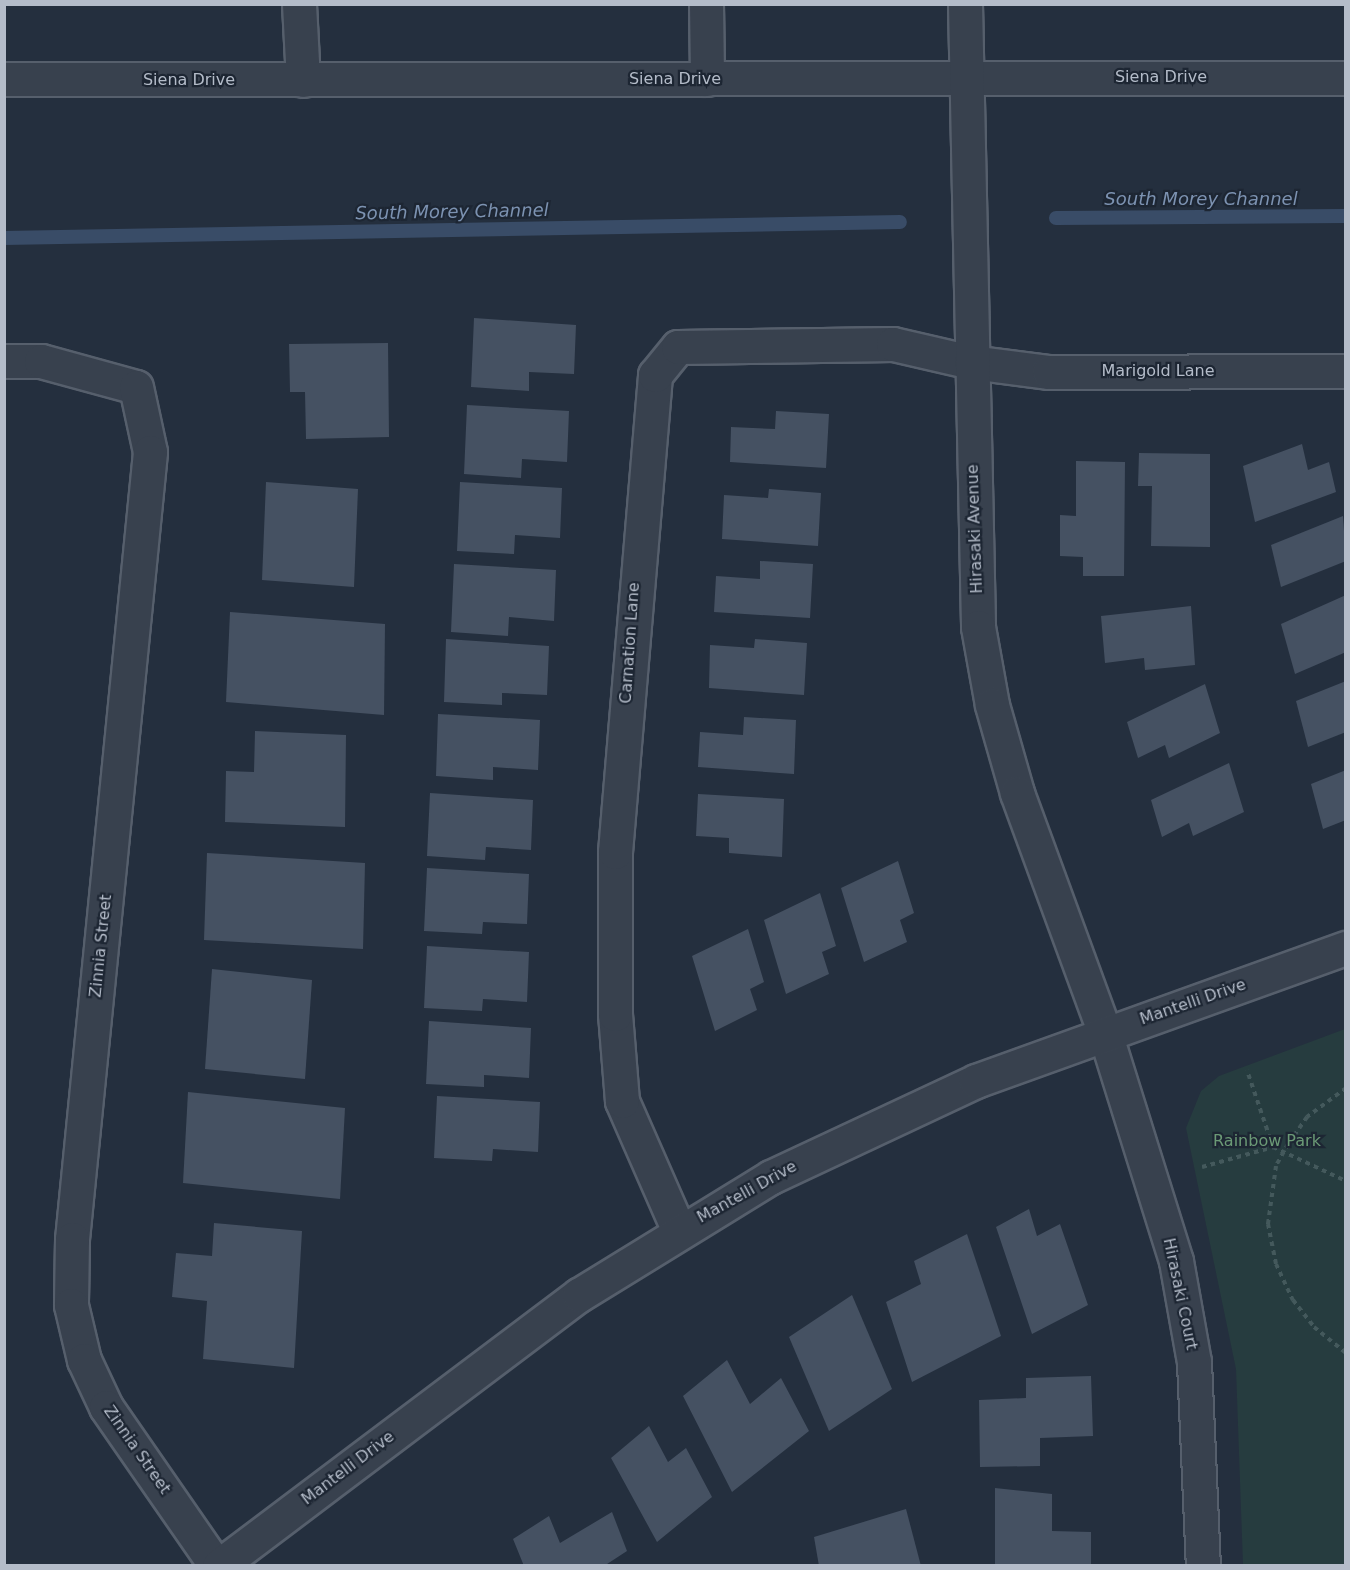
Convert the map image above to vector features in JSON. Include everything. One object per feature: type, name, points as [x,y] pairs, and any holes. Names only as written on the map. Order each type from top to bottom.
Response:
[{"type":"street","points":[[299,4],[303,80]]},
{"type":"street","points":[[706,4],[707,79]]},
{"type":"street","name":"Hirasaki Avenue","points":[[965,4],[978,627],[992,705],[1017,793],[1105,1033]]},
{"type":"street","name":"Siena Drive","points":[[4,79],[1346,78]]},
{"type":"street","name":"Carnation Lane","points":[[679,1231],[622,1101],[615,1014],[615,852],[655,375],[678,347],[893,344],[971,362]]},
{"type":"street","name":"Zinnia Street","points":[[4,361],[41,361],[136,387],[150,452],[72,1239],[70,1305],[84,1360],[106,1407],[218,1566]]},
{"type":"street","name":"Marigold Lane","points":[[971,362],[1049,372],[1346,370]]},
{"type":"street","name":"Mantelli Drive","points":[[218,1566],[579,1295],[679,1231],[870,1127],[1105,1033],[1346,948]]},
{"type":"street","name":"Hirasaki Court","points":[[1105,1033],[1176,1262],[1194,1362],[1203,1566]]},
{"type":"path","points":[[1247,1070],[1273,1147]]},
{"type":"path","points":[[1346,1088],[1307,1117],[1284,1152],[1274,1177],[1268,1224],[1276,1264],[1314,1327],[1346,1353]]},
{"type":"path","points":[[1202,1167],[1273,1147],[1346,1181]]},
{"type":"green space","name":"Rainbow Park","points":[[1345,1029],[1345,1565],[1243,1565],[1236,1369],[1186,1128],[1201,1091],[1219,1076]]},
{"type":"building","points":[[474,318],[576,325],[574,374],[529,372],[529,391],[471,387]]},
{"type":"building","points":[[388,343],[389,437],[306,439],[305,392],[290,392],[289,344]]},
{"type":"building","points":[[467,405],[569,411],[567,462],[522,459],[521,478],[464,474]]},
{"type":"building","points":[[776,411],[829,414],[826,468],[730,462],[731,427],[775,429]]},
{"type":"building","points":[[1302,444],[1308,470],[1329,462],[1336,492],[1255,522],[1243,466]]},
{"type":"building","points":[[1139,453],[1210,454],[1210,547],[1151,546],[1152,486],[1138,486]]},
{"type":"building","points":[[1076,461],[1125,462],[1124,576],[1083,576],[1083,557],[1060,556],[1060,515],[1076,516]]},
{"type":"building","points":[[266,482],[358,489],[354,587],[262,580]]},
{"type":"building","points":[[460,482],[562,488],[560,538],[515,535],[514,554],[457,551]]},
{"type":"building","points":[[769,489],[821,493],[818,546],[722,539],[724,495],[768,498]]},
{"type":"building","points":[[1343,516],[1346,561],[1281,587],[1271,545]]},
{"type":"building","points":[[760,561],[813,564],[810,618],[714,612],[716,576],[760,579]]},
{"type":"building","points":[[454,564],[556,570],[554,621],[509,617],[508,636],[451,632]]},
{"type":"building","points":[[1346,595],[1346,652],[1295,674],[1281,624]]},
{"type":"building","points":[[1191,606],[1195,665],[1145,670],[1144,658],[1105,663],[1101,616]]},
{"type":"building","points":[[230,612],[385,624],[384,715],[226,702]]},
{"type":"building","points":[[446,639],[549,646],[547,695],[502,693],[502,705],[444,702]]},
{"type":"building","points":[[755,639],[807,643],[804,695],[709,688],[710,645],[754,648]]},
{"type":"building","points":[[1346,681],[1346,732],[1308,747],[1296,701]]},
{"type":"building","points":[[1205,684],[1220,733],[1169,758],[1165,745],[1138,758],[1127,722]]},
{"type":"building","points":[[438,714],[540,720],[538,770],[493,767],[493,780],[436,776]]},
{"type":"building","points":[[744,717],[796,720],[794,774],[698,767],[700,732],[743,735]]},
{"type":"building","points":[[255,731],[346,735],[345,827],[225,822],[226,771],[254,772]]},
{"type":"building","points":[[1229,763],[1244,812],[1193,836],[1189,823],[1162,837],[1151,800]]},
{"type":"building","points":[[1346,770],[1346,820],[1323,829],[1311,784]]},
{"type":"building","points":[[430,793],[533,800],[531,850],[486,847],[485,860],[427,856]]},
{"type":"building","points":[[698,794],[784,799],[782,857],[729,853],[729,838],[696,836]]},
{"type":"building","points":[[207,853],[365,863],[363,949],[204,940]]},
{"type":"building","points":[[898,861],[914,913],[900,920],[907,942],[864,962],[841,888]]},
{"type":"building","points":[[427,868],[529,874],[527,924],[483,922],[482,934],[424,931]]},
{"type":"building","points":[[820,893],[836,946],[822,952],[829,974],[786,994],[764,920]]},
{"type":"building","points":[[748,929],[764,982],[750,989],[757,1010],[715,1031],[692,956]]},
{"type":"building","points":[[427,946],[529,952],[527,1002],[483,999],[482,1011],[424,1008]]},
{"type":"building","points":[[212,969],[312,980],[305,1079],[205,1069]]},
{"type":"building","points":[[429,1021],[531,1028],[529,1078],[484,1075],[484,1087],[426,1084]]},
{"type":"building","points":[[188,1092],[345,1108],[340,1199],[183,1183]]},
{"type":"building","points":[[437,1096],[540,1102],[538,1152],[493,1149],[492,1161],[434,1158]]},
{"type":"building","points":[[1029,1209],[1037,1236],[1060,1224],[1088,1305],[1032,1334],[996,1227]]},
{"type":"building","points":[[214,1223],[302,1231],[294,1368],[203,1359],[207,1301],[172,1297],[176,1253],[212,1256]]},
{"type":"building","points":[[967,1234],[1001,1336],[912,1382],[886,1302],[921,1284],[914,1261]]},
{"type":"building","points":[[852,1295],[892,1389],[829,1431],[789,1337]]},
{"type":"building","points":[[727,1360],[750,1404],[781,1378],[809,1431],[732,1492],[683,1396]]},
{"type":"building","points":[[1091,1376],[1093,1436],[1040,1438],[1040,1466],[980,1467],[979,1400],[1026,1398],[1026,1378]]},
{"type":"building","points":[[649,1426],[668,1462],[686,1448],[712,1497],[657,1542],[611,1458]]},
{"type":"building","points":[[995,1488],[1052,1494],[1052,1531],[1091,1532],[1091,1566],[995,1566]]},
{"type":"building","points":[[906,1509],[921,1566],[819,1566],[814,1537]]},
{"type":"building","points":[[612,1512],[627,1551],[604,1566],[524,1566],[513,1539],[549,1516],[560,1543]]},
{"type":"waterway","name":"South Morey Channel","points":[[1056,218],[1346,216]]},
{"type":"waterway","name":"South Morey Channel","points":[[4,238],[900,222]]}]
